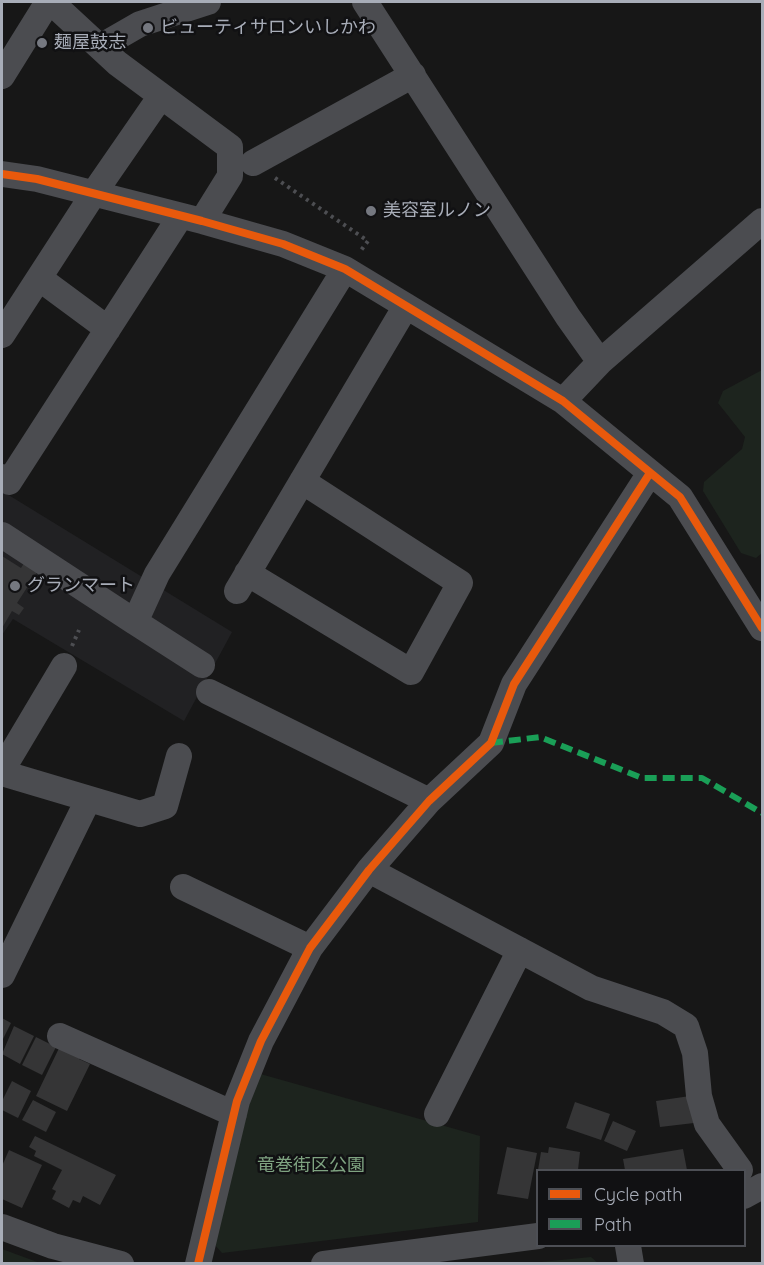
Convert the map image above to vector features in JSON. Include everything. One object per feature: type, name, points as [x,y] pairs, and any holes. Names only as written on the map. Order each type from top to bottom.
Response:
[{"type":"street","points":[[2,76],[50,2],[100,47],[230,147],[230,176],[191,219],[108,329],[9,482],[2,477]]},
{"type":"street","points":[[100,47],[140,24],[208,2]]},
{"type":"street","points":[[366,2],[567,317],[600,362]]},
{"type":"street","points":[[254,163],[413,75]]},
{"type":"street","points":[[2,335],[94,193],[161,96]]},
{"type":"street","points":[[2,174],[94,193],[283,244],[345,269],[563,401],[680,497],[762,628]]},
{"type":"street","points":[[563,401],[600,362],[762,222]]},
{"type":"street","points":[[135,622],[157,574],[345,269]]},
{"type":"street","points":[[39,278],[108,329]]},
{"type":"street","points":[[302,480],[460,583],[411,672],[242,582],[302,480],[406,306]]},
{"type":"street","points":[[198,1263],[234,1114],[261,1041],[310,948],[369,870],[429,801],[491,743],[514,684],[650,473]]},
{"type":"street","points":[[2,535],[202,664]]},
{"type":"street","points":[[64,666],[2,771],[88,800],[140,814],[165,806],[179,756]]},
{"type":"street","points":[[209,692],[429,801]]},
{"type":"street","points":[[2,975],[88,800]]},
{"type":"street","points":[[369,870],[591,988],[663,1012],[686,1026],[695,1053],[699,1096],[706,1124],[739,1169]]},
{"type":"street","points":[[183,887],[310,948]]},
{"type":"street","points":[[437,1114],[520,950]]},
{"type":"street","points":[[60,1036],[234,1114]]},
{"type":"street","points":[[2,1227],[53,1246],[121,1263]]},
{"type":"street","points":[[324,1263],[536,1236]]},
{"type":"street","points":[[628,1247],[631,1263]]},
{"type":"path","points":[[254,163],[368,242],[345,269]]},
{"type":"shaded area","points":[[2,491],[232,632],[184,721],[13,619],[2,635]]},
{"type":"green space","points":[[762,370],[762,553],[756,558],[741,553],[703,491],[704,482],[742,449],[745,437],[718,403],[723,391]]},
{"type":"green space","name":"竜巻街区公園","points":[[257,1073],[480,1136],[478,1222],[222,1253],[214,1244]]},
{"type":"green space","points":[[2,1249],[40,1263],[2,1263]]},
{"type":"green space","points":[[591,1257],[598,1263],[531,1263]]},
{"type":"building","name":"グランマート","points":[[2,556],[21,568],[28,557],[41,566],[17,603],[24,608],[19,615],[12,611],[2,628]]},
{"type":"building","points":[[2,1018],[11,1023],[2,1041]]},
{"type":"building","points":[[14,1026],[34,1036],[20,1064],[2,1054]]},
{"type":"building","points":[[36,1037],[56,1047],[42,1075],[22,1065]]},
{"type":"building","points":[[61,1044],[81,1054],[79,1059],[90,1064],[67,1111],[36,1096]]},
{"type":"building","points":[[12,1081],[31,1091],[18,1118],[2,1110],[2,1101]]},
{"type":"building","points":[[690,1096],[694,1123],[660,1127],[656,1101]]},
{"type":"building","points":[[33,1100],[56,1112],[46,1132],[22,1120]]},
{"type":"building","points":[[575,1102],[610,1114],[601,1140],[566,1128]]},
{"type":"building","points":[[613,1121],[636,1131],[627,1151],[604,1141]]},
{"type":"building","points":[[35,1136],[116,1175],[100,1205],[83,1196],[80,1203],[73,1200],[69,1208],[52,1199],[56,1191],[52,1189],[62,1170],[34,1156],[36,1151],[29,1147]]},
{"type":"building","points":[[507,1147],[537,1153],[528,1199],[497,1194]]},
{"type":"building","points":[[549,1147],[580,1152],[578,1169],[538,1169],[541,1152],[548,1153]]},
{"type":"building","points":[[683,1149],[687,1169],[625,1169],[623,1159]]},
{"type":"building","points":[[9,1150],[42,1165],[22,1208],[2,1199],[2,1166]]},
{"type":"marked path","points":[[491,743],[540,737],[642,778],[702,778],[762,813]]},
{"type":"cycle path","points":[[2,174],[37,179],[202,221],[283,244],[345,269],[563,401],[680,497],[762,628]]},
{"type":"cycle path","points":[[198,1264],[237,1101],[261,1041],[310,948],[369,870],[429,801],[491,743],[514,684],[650,473]]},
{"type":"place","name":"ビューティサロンいしかわ","points":[[148,28]]},
{"type":"place","name":"麺屋鼓志","points":[[42,43]]},
{"type":"place","name":"美容室ルノン","points":[[371,211]]},
{"type":"place","name":"グランマート","points":[[15,586]]}]
